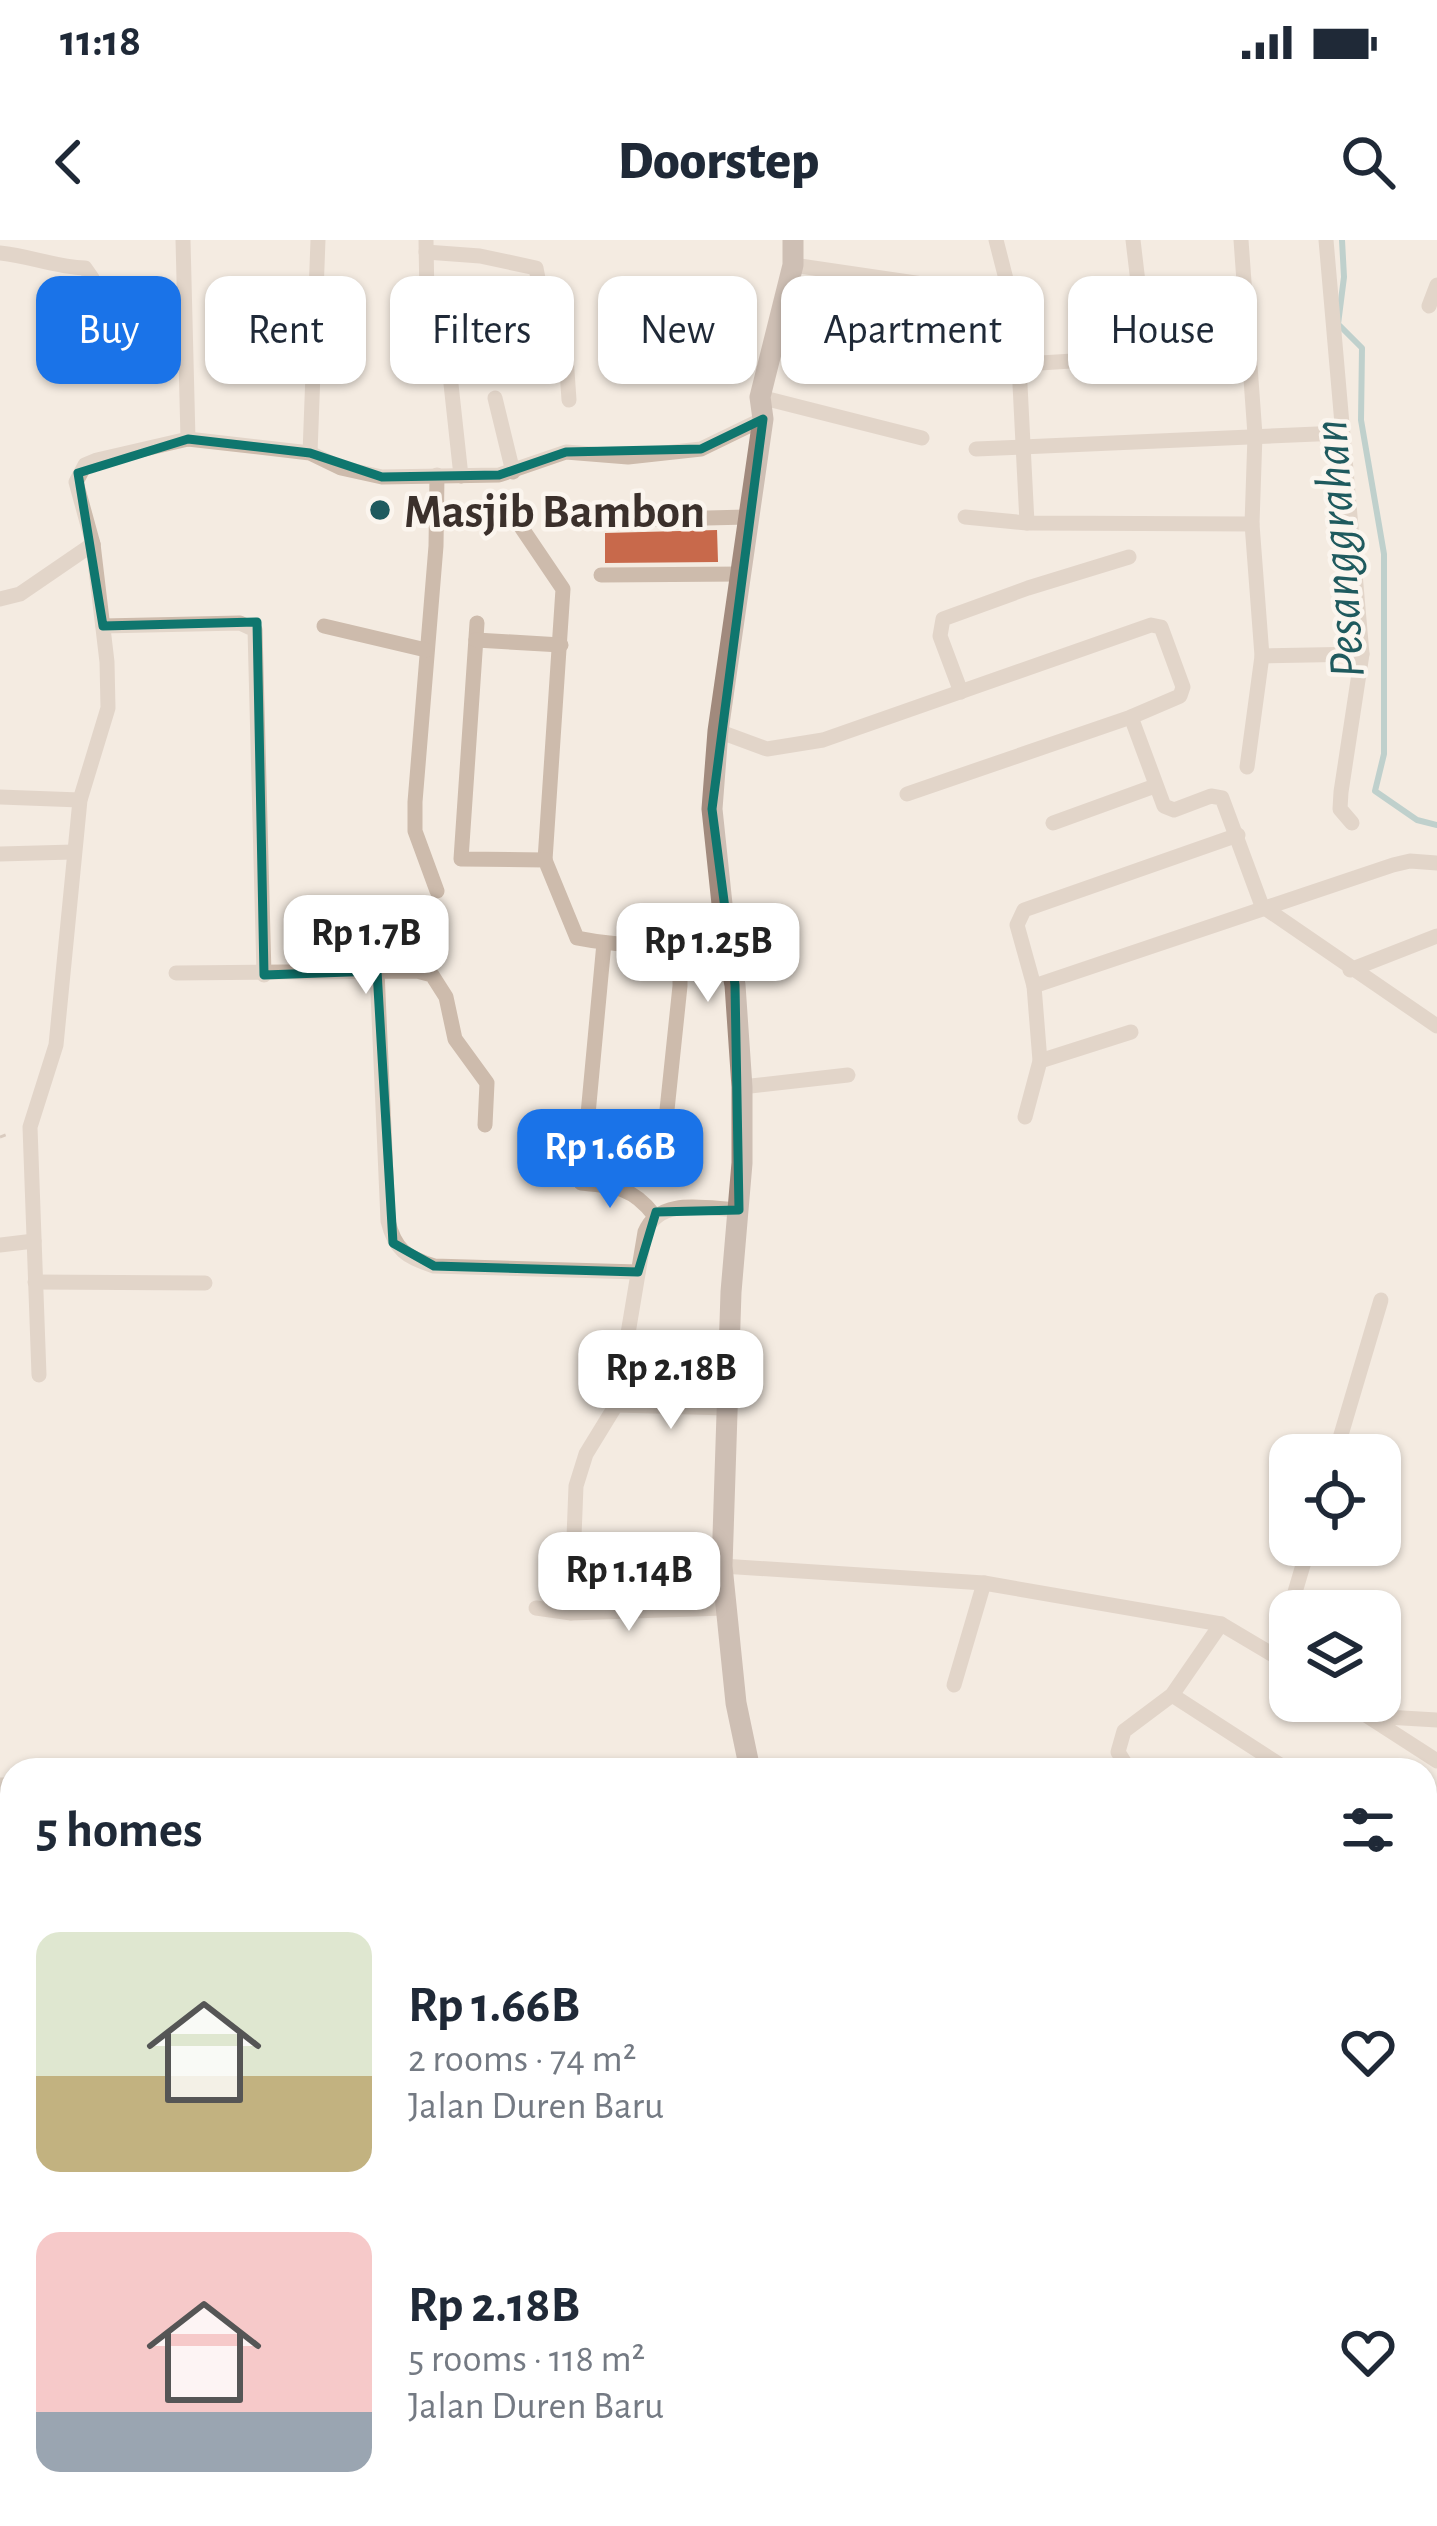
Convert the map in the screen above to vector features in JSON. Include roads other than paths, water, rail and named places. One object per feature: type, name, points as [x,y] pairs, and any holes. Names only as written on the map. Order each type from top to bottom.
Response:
[{"type":"street","points":[[183,240],[188,439]]},
{"type":"street","points":[[310,453],[318,240]]},
{"type":"street","points":[[747,1758],[736,1703],[722,1566],[742,1087],[735,985],[712,809],[761,408],[793,265],[793,240]]},
{"type":"street","points":[[793,265],[970,289],[1003,286],[1006,279],[996,240]]},
{"type":"street","points":[[1133,240],[1137,276]]},
{"type":"street","points":[[1241,240],[1243,276]]},
{"type":"street","points":[[1327,240],[1362,654],[1340,792],[1340,808],[1352,823]]},
{"type":"street","points":[[427,276],[426,246],[536,268],[541,294],[566,356],[569,400]]},
{"type":"street","points":[[0,253],[34,257],[62,269],[85,268],[92,278],[98,316],[184,313]]},
{"type":"street","points":[[1429,305],[1437,286]]},
{"type":"street","points":[[451,384],[461,476]]},
{"type":"street","points":[[1020,384],[1027,523]]},
{"type":"street","points":[[1247,767],[1262,656],[1252,524],[1255,435],[1251,384]]},
{"type":"street","points":[[495,398],[512,472]]},
{"type":"street","points":[[39,1375],[30,1127],[56,1045],[80,800],[108,708],[93,544],[76,493],[78,473],[85,465],[188,439],[310,453],[360,474],[512,472],[566,452],[628,458],[701,449],[761,408],[922,438]]},
{"type":"street","points":[[976,449],[1340,433]]},
{"type":"street","points":[[436,475],[436,546],[415,831],[437,892]]},
{"type":"street","points":[[588,521],[747,517]]},
{"type":"street","points":[[515,518],[563,589],[545,860],[577,938],[680,946],[726,942]]},
{"type":"street","points":[[964,518],[1027,523],[1252,524]]},
{"type":"street","points":[[0,598],[20,594],[93,544]]},
{"type":"street","points":[[962,692],[940,636],[944,619],[1129,557]]},
{"type":"street","points":[[601,575],[743,574]]},
{"type":"street","points":[[104,626],[240,623],[255,630],[264,975]]},
{"type":"street","points":[[718,731],[767,749],[800,745],[859,730],[1157,625],[1183,692],[1131,717],[907,794]]},
{"type":"street","points":[[324,626],[426,650]]},
{"type":"street","points":[[545,860],[461,859],[477,631],[561,645]]},
{"type":"street","points":[[1262,656],[1362,654]]},
{"type":"street","points":[[1131,717],[1164,806],[1174,810],[1219,796],[1238,835],[1262,907],[1350,970],[1433,1017]]},
{"type":"street","points":[[1053,823],[1155,786]]},
{"type":"street","points":[[0,797],[80,800]]},
{"type":"street","points":[[1025,1118],[1040,1061],[1034,986],[1017,925],[1024,910],[1238,835]]},
{"type":"street","points":[[0,854],[74,852]]},
{"type":"street","points":[[1034,986],[1410,861],[1437,863]]},
{"type":"street","points":[[1350,970],[1437,935]]},
{"type":"street","points":[[604,943],[587,1125],[665,1129],[680,946]]},
{"type":"street","points":[[377,971],[388,1221],[393,1243],[407,1257],[434,1266],[638,1272]]},
{"type":"street","points":[[176,973],[417,971],[432,975],[441,985],[455,1039],[487,1083],[485,1125]]},
{"type":"street","points":[[1040,1061],[1131,1032]]},
{"type":"street","points":[[742,1087],[848,1075]]},
{"type":"street","points":[[580,1183],[628,1190],[640,1196],[654,1215]]},
{"type":"street","points":[[571,1612],[576,1486],[586,1454],[616,1406],[645,1232],[654,1215],[679,1208],[739,1210]]},
{"type":"street","points":[[0,1245],[34,1241]]},
{"type":"street","points":[[35,1282],[205,1283]]},
{"type":"street","points":[[1341,1434],[1381,1300]]},
{"type":"street","points":[[616,1406],[727,1408]]},
{"type":"street","points":[[722,1566],[984,1583],[1221,1624],[1269,1653]]},
{"type":"street","points":[[954,1685],[984,1583]]},
{"type":"street","points":[[536,1608],[571,1612],[725,1608]]},
{"type":"street","points":[[1120,1758],[1120,1738],[1130,1725],[1172,1696],[1221,1624]]},
{"type":"street","points":[[1172,1696],[1269,1758]]},
{"type":"street","points":[[1401,1718],[1437,1720]]},
{"type":"street","points":[[1375,1722],[1431,1758]]},
{"type":"waterway","name":"Pesanggrahan","points":[[1342,240],[1344,277],[1338,324],[1362,348],[1361,420],[1384,554],[1384,754],[1375,791],[1417,820],[1437,825]]},
{"type":"place","name":"Masjib Bambon","points":[[380,510]]}]
